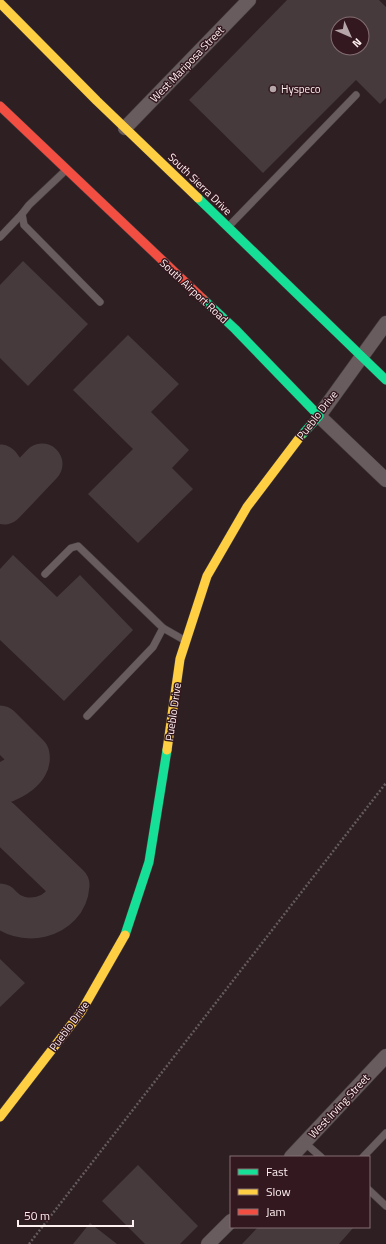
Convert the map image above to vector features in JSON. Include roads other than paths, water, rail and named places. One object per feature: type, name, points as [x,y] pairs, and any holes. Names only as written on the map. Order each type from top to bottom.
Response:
[{"type":"street","name":"West Mariposa Street","points":[[125,128],[248,0]]},
{"type":"street","name":"South Sierra Drive","points":[[0,3],[125,128],[386,380]]},
{"type":"street","name":"South Airport Road","points":[[0,106],[235,329],[319,416],[386,480]]},
{"type":"street","name":"Pueblo Drive","points":[[0,1117],[81,1012],[122,942],[137,902],[149,862],[158,815],[180,659],[207,576],[247,507],[307,428],[319,416],[386,323]]},
{"type":"street","name":"West Irving Street","points":[[292,1156],[386,1056]]},
{"type":"street","points":[[208,1244],[230,1222]]},
{"type":"lane","points":[[228,228],[356,95]]},
{"type":"lane","points":[[0,237],[29,205],[66,170]]},
{"type":"lane","points":[[22,214],[24,225],[100,302]]},
{"type":"lane","points":[[45,574],[71,548],[78,546],[163,628],[186,641]]},
{"type":"lane","points":[[87,716],[153,647],[163,628]]},
{"type":"lane","points":[[364,1156],[386,1133]]},
{"type":"lane","points":[[305,1143],[320,1156]]},
{"type":"lane","points":[[370,1191],[386,1206]]},
{"type":"place","name":"Hyspeco","points":[[273,89]]}]
